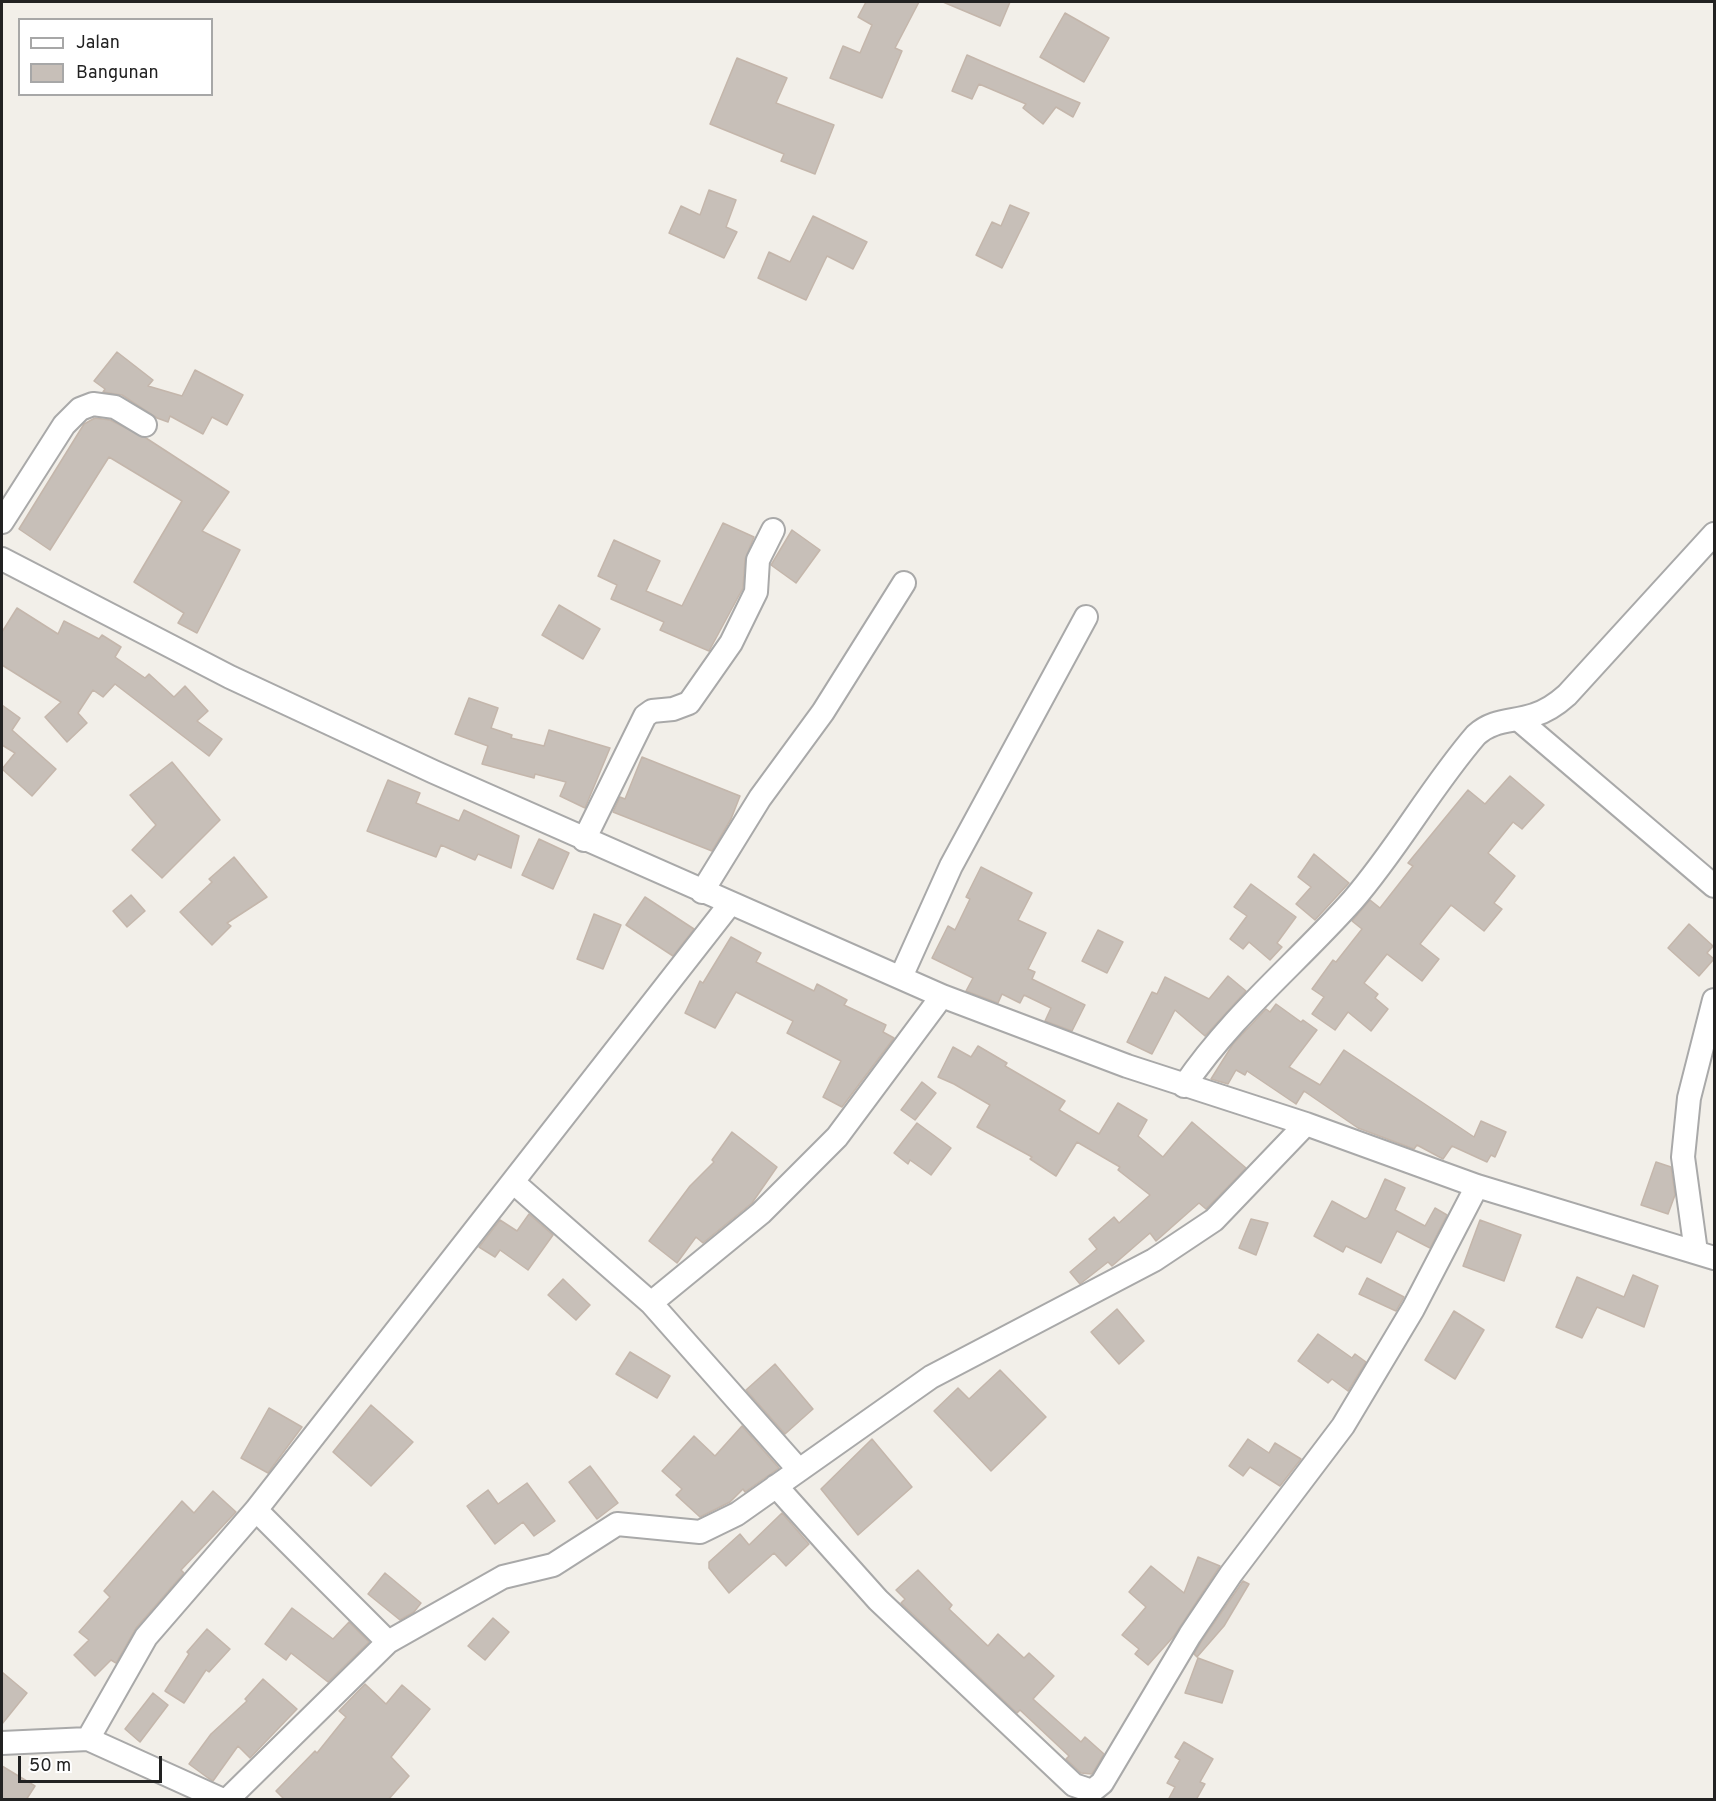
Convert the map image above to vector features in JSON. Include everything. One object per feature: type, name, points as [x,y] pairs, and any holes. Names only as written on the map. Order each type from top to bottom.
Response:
[{"type":"street","points":[[2,522],[64,425],[80,409],[93,404],[115,407],[145,425]]},
{"type":"street","points":[[584,840],[645,716],[652,711],[674,710],[689,703],[731,643],[756,592],[758,560],[773,530]]},
{"type":"street","points":[[1184,1086],[1210,1047],[1250,1003],[1296,960],[1353,899],[1476,735],[1492,723],[1518,719],[1553,707],[1567,695],[1714,534]]},
{"type":"street","points":[[2,559],[230,676],[584,840],[942,996],[1184,1086],[1306,1124],[1477,1186],[1705,1255]]},
{"type":"street","points":[[702,892],[760,798],[823,712],[904,584]]},
{"type":"street","points":[[901,977],[951,866],[1086,617]]},
{"type":"street","points":[[1518,719],[1714,886]]},
{"type":"street","points":[[88,1739],[146,1637],[256,1510],[389,1336],[513,1182],[730,904]]},
{"type":"street","points":[[651,1303],[761,1212],[837,1137],[942,996]]},
{"type":"street","points":[[1705,1255],[1683,1157],[1689,1098],[1714,1000]]},
{"type":"street","points":[[2,1743],[88,1739],[225,1800],[388,1642],[503,1577],[553,1565],[617,1524],[700,1532],[737,1514],[931,1377],[1154,1260],[1205,1225],[1306,1124]]},
{"type":"street","points":[[513,1182],[651,1303],[799,1470]]},
{"type":"street","points":[[776,1486],[878,1600],[1074,1785],[1092,1791],[1102,1782],[1190,1635],[1343,1426],[1413,1309],[1477,1186]]},
{"type":"street","points":[[256,1510],[388,1642]]},
{"type":"building","points":[[866,2],[919,2],[895,48],[902,51],[882,98],[830,78],[843,46],[860,53],[872,25],[858,17]]},
{"type":"building","points":[[943,2],[1010,2],[1000,26]]},
{"type":"building","points":[[1065,13],[1109,38],[1084,82],[1040,57]]},
{"type":"building","points":[[967,55],[1080,103],[1073,117],[1056,107],[1043,124],[1023,108],[1026,104],[979,84],[972,99],[952,91]]},
{"type":"building","points":[[737,58],[787,78],[776,103],[834,125],[815,174],[781,161],[784,154],[710,124]]},
{"type":"building","points":[[709,190],[736,200],[726,227],[737,232],[724,258],[669,233],[681,206],[700,215]]},
{"type":"building","points":[[1010,205],[1029,213],[1002,268],[976,255],[992,222],[1001,226]]},
{"type":"building","points":[[813,216],[867,242],[853,269],[827,256],[806,300],[758,278],[769,252],[790,262]]},
{"type":"building","points":[[117,352],[153,380],[148,386],[182,396],[195,370],[243,395],[227,425],[212,417],[203,434],[170,416],[168,422],[157,418],[122,395],[103,392],[105,389],[94,381]]},
{"type":"building","points":[[95,418],[110,420],[146,438],[229,492],[202,531],[240,550],[197,633],[178,623],[184,613],[134,582],[182,501],[109,457],[50,550],[19,529],[84,424]]},
{"type":"building","points":[[723,523],[754,537],[745,559],[743,588],[709,651],[660,630],[664,622],[611,599],[617,585],[598,576],[614,540],[660,561],[646,591],[682,606]]},
{"type":"building","points":[[792,530],[820,550],[796,583],[771,565]]},
{"type":"building","points":[[559,605],[600,629],[583,659],[542,635]]},
{"type":"building","points":[[17,608],[58,634],[64,621],[99,639],[102,635],[121,647],[115,657],[145,678],[149,674],[174,697],[185,686],[208,711],[197,721],[222,739],[209,756],[115,684],[103,697],[93,690],[78,713],[87,723],[67,742],[45,717],[61,702],[2,665],[2,632]]},
{"type":"building","points":[[469,698],[498,708],[491,728],[512,735],[511,738],[544,746],[549,730],[610,748],[585,808],[560,796],[566,782],[535,774],[534,778],[482,764],[488,746],[455,734]]},
{"type":"building","points":[[2,705],[20,718],[12,730],[56,769],[32,796],[2,769],[15,753],[2,745]]},
{"type":"building","points":[[642,757],[740,796],[731,819],[712,851],[613,812],[620,797],[625,799]]},
{"type":"building","points":[[172,762],[220,820],[162,878],[132,850],[156,825],[130,795]]},
{"type":"building","points":[[1510,776],[1544,805],[1522,829],[1513,822],[1488,853],[1515,876],[1494,903],[1502,909],[1484,931],[1451,905],[1420,944],[1439,959],[1422,981],[1387,954],[1364,983],[1378,994],[1375,998],[1388,1009],[1371,1031],[1348,1012],[1335,1030],[1312,1014],[1324,997],[1312,989],[1333,960],[1336,962],[1362,929],[1352,921],[1370,900],[1380,908],[1413,866],[1408,863],[1468,790],[1485,804]]},
{"type":"building","points":[[388,780],[420,793],[416,803],[459,821],[464,810],[519,836],[511,868],[478,854],[475,860],[441,845],[436,857],[367,831]]},
{"type":"building","points":[[539,839],[569,853],[553,889],[522,875]]},
{"type":"building","points":[[1314,854],[1349,883],[1315,920],[1296,904],[1311,887],[1298,877]]},
{"type":"building","points":[[234,857],[267,897],[227,923],[231,926],[212,945],[180,912],[212,882],[209,879]]},
{"type":"building","points":[[981,867],[1032,893],[1018,920],[1046,933],[1028,969],[1035,972],[1032,979],[1085,1005],[1072,1031],[1045,1021],[1051,1008],[1024,995],[1020,1003],[1002,994],[998,1003],[966,991],[973,978],[932,958],[948,926],[955,930],[970,899],[966,897]]},
{"type":"building","points":[[1251,884],[1296,917],[1277,943],[1282,947],[1270,960],[1249,942],[1243,949],[1230,939],[1247,916],[1234,907]]},
{"type":"building","points":[[131,895],[145,911],[127,927],[113,911]]},
{"type":"building","points":[[645,897],[694,929],[673,956],[626,925]]},
{"type":"building","points":[[594,914],[621,925],[603,969],[577,959]]},
{"type":"building","points":[[1689,924],[1713,946],[1707,953],[1714,959],[1699,976],[1668,948]]},
{"type":"building","points":[[1098,930],[1123,942],[1107,973],[1082,961]]},
{"type":"building","points":[[731,937],[761,953],[756,962],[814,991],[817,984],[847,1000],[844,1005],[886,1025],[883,1032],[894,1038],[842,1107],[823,1097],[841,1061],[787,1033],[793,1021],[736,992],[715,1028],[685,1013],[700,981],[703,983]]},
{"type":"building","points":[[1228,976],[1246,991],[1205,1036],[1175,1010],[1152,1054],[1127,1042],[1152,992],[1157,994],[1165,977],[1209,999]]},
{"type":"building","points":[[1276,1004],[1301,1022],[1303,1020],[1317,1030],[1289,1067],[1320,1085],[1344,1050],[1474,1137],[1481,1121],[1506,1132],[1495,1157],[1491,1155],[1487,1162],[1452,1146],[1443,1159],[1417,1145],[1414,1149],[1358,1128],[1304,1091],[1296,1104],[1247,1071],[1245,1075],[1236,1070],[1228,1084],[1211,1079],[1233,1044],[1266,1009],[1270,1012]]},
{"type":"building","points":[[978,1046],[1007,1063],[1005,1066],[1065,1101],[1059,1110],[1099,1134],[1118,1103],[1147,1120],[1138,1136],[1163,1157],[1192,1122],[1246,1168],[1206,1209],[1199,1203],[1156,1241],[1150,1233],[1112,1266],[1108,1262],[1080,1284],[1070,1272],[1097,1249],[1089,1239],[1114,1217],[1119,1223],[1150,1195],[1118,1170],[1120,1167],[1077,1142],[1056,1176],[1030,1159],[1032,1157],[977,1127],[990,1105],[938,1077],[953,1047],[971,1057]]},
{"type":"building","points":[[922,1082],[936,1093],[915,1120],[901,1110]]},
{"type":"building","points":[[917,1123],[951,1148],[931,1175],[910,1160],[908,1164],[894,1153]]},
{"type":"building","points":[[732,1132],[777,1167],[752,1203],[703,1243],[696,1237],[677,1263],[649,1241],[690,1186],[714,1162],[712,1160]]},
{"type":"building","points":[[1656,1162],[1671,1167],[1675,1195],[1668,1214],[1641,1205]]},
{"type":"building","points":[[1385,1179],[1405,1188],[1395,1210],[1425,1226],[1435,1208],[1447,1215],[1430,1248],[1397,1231],[1381,1263],[1346,1246],[1343,1252],[1314,1236],[1332,1201],[1365,1219],[1368,1217]]},
{"type":"building","points":[[529,1214],[553,1235],[528,1270],[500,1250],[495,1257],[479,1247],[500,1220],[517,1231]]},
{"type":"building","points":[[1251,1219],[1268,1223],[1256,1255],[1239,1248]]},
{"type":"building","points":[[1480,1220],[1521,1235],[1504,1281],[1463,1266]]},
{"type":"building","points":[[1633,1275],[1658,1286],[1644,1327],[1597,1307],[1582,1338],[1556,1327],[1577,1277],[1624,1297]]},
{"type":"building","points":[[1367,1278],[1404,1297],[1396,1311],[1359,1294]]},
{"type":"building","points":[[563,1279],[590,1305],[576,1320],[548,1295]]},
{"type":"building","points":[[1117,1309],[1144,1341],[1119,1364],[1091,1332]]},
{"type":"building","points":[[1454,1311],[1484,1330],[1455,1379],[1425,1360]]},
{"type":"building","points":[[1318,1334],[1352,1358],[1355,1354],[1366,1362],[1348,1391],[1332,1379],[1328,1383],[1298,1361]]},
{"type":"building","points":[[630,1352],[670,1376],[657,1398],[616,1374]]},
{"type":"building","points":[[775,1364],[813,1409],[785,1434],[746,1390]]},
{"type":"building","points":[[1000,1370],[1046,1417],[991,1471],[934,1411],[958,1388],[969,1399]]},
{"type":"building","points":[[371,1405],[413,1442],[371,1486],[333,1452]]},
{"type":"building","points":[[269,1408],[302,1427],[268,1473],[241,1458]]},
{"type":"building","points":[[742,1426],[779,1468],[745,1492],[743,1489],[730,1502],[700,1517],[676,1495],[682,1489],[662,1471],[694,1436],[715,1456]]},
{"type":"building","points":[[872,1439],[912,1487],[858,1535],[821,1489]]},
{"type":"building","points":[[1248,1439],[1269,1453],[1275,1443],[1301,1459],[1280,1486],[1250,1467],[1243,1476],[1229,1466]]},
{"type":"building","points":[[590,1466],[618,1503],[597,1519],[569,1482]]},
{"type":"building","points":[[527,1483],[555,1521],[534,1536],[523,1522],[495,1544],[467,1506],[488,1490],[498,1504]]},
{"type":"building","points":[[213,1491],[236,1512],[181,1570],[184,1573],[136,1628],[116,1663],[111,1660],[95,1676],[74,1655],[89,1640],[79,1632],[110,1597],[104,1591],[182,1501],[194,1513]]},
{"type":"building","points":[[782,1513],[809,1544],[786,1566],[774,1553],[729,1593],[709,1568],[709,1562],[740,1534],[749,1545]]},
{"type":"building","points":[[1198,1557],[1220,1566],[1174,1636],[1148,1665],[1135,1654],[1139,1649],[1122,1635],[1146,1607],[1129,1592],[1151,1566],[1184,1593]]},
{"type":"building","points":[[918,1570],[952,1605],[949,1609],[988,1646],[998,1634],[1024,1658],[1029,1653],[1054,1676],[1033,1699],[1081,1742],[1085,1737],[1104,1754],[1092,1774],[1081,1773],[1066,1759],[1069,1756],[1020,1710],[1017,1713],[901,1603],[905,1599],[896,1590]]},
{"type":"building","points":[[385,1573],[421,1603],[414,1612],[400,1620],[368,1594]]},
{"type":"building","points":[[1243,1581],[1249,1584],[1224,1626],[1197,1657],[1194,1654],[1201,1642]]},
{"type":"building","points":[[292,1608],[333,1639],[349,1622],[369,1642],[328,1682],[291,1653],[286,1660],[265,1644]]},
{"type":"building","points":[[493,1618],[509,1632],[485,1660],[468,1646]]},
{"type":"building","points":[[207,1629],[230,1649],[209,1672],[206,1670],[184,1703],[165,1691],[189,1654],[187,1652]]},
{"type":"building","points":[[1198,1658],[1233,1671],[1222,1703],[1185,1693]]},
{"type":"building","points":[[2,1672],[27,1693],[2,1724]]},
{"type":"building","points":[[263,1679],[297,1709],[250,1758],[238,1746],[213,1781],[189,1764],[211,1734],[247,1701],[245,1699]]},
{"type":"building","points":[[365,1684],[386,1704],[402,1685],[430,1709],[391,1757],[409,1776],[388,1800],[285,1800],[276,1791],[315,1751],[317,1753],[346,1717],[339,1711]]},
{"type":"building","points":[[153,1693],[168,1705],[140,1742],[125,1729]]},
{"type":"building","points":[[1184,1742],[1213,1759],[1200,1782],[1205,1784],[1196,1800],[1168,1800],[1175,1787],[1167,1783],[1180,1760],[1175,1757]]},
{"type":"building","points":[[2,1766],[35,1786],[26,1800],[2,1800]]}]
